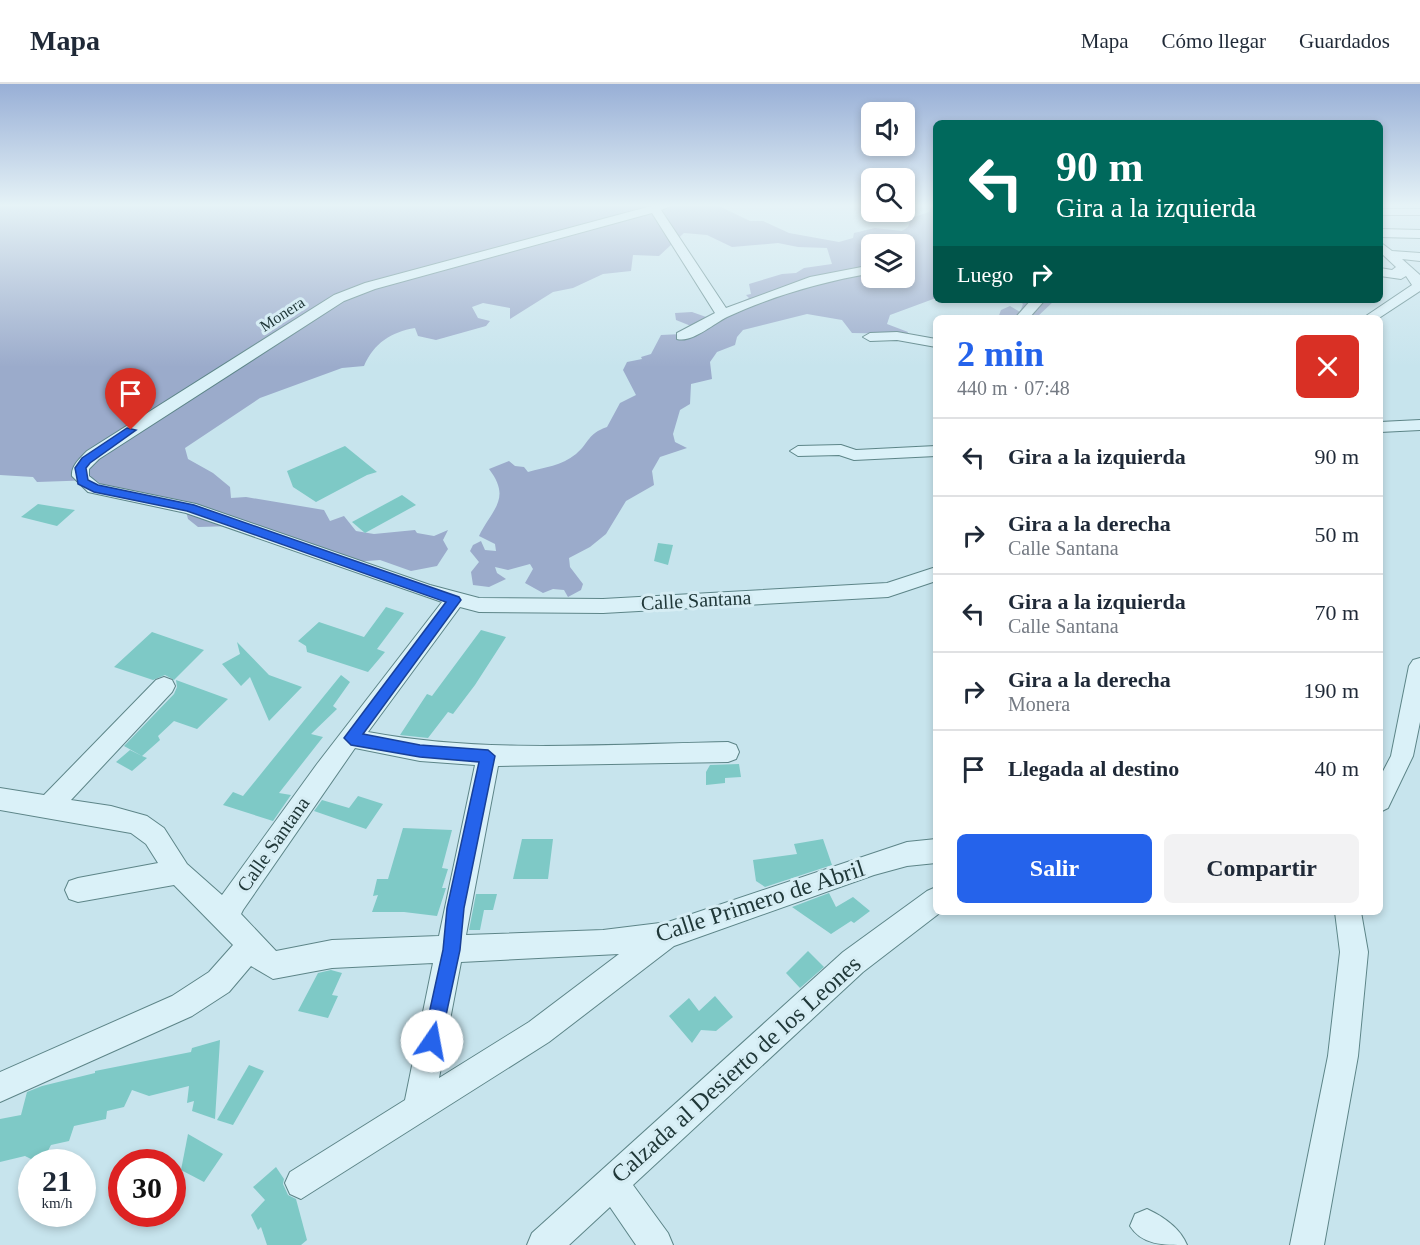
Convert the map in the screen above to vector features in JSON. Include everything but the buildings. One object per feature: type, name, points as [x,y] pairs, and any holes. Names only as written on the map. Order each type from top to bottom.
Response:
[{"type":"street","name":"Monera","points":[[80,468],[93,454],[339,298],[370,286],[469,259]]},
{"type":"street","points":[[691,259],[723,314]]},
{"type":"street","points":[[1376,315],[1419,286],[1417,279],[1395,259]]},
{"type":"street","points":[[1383,272],[1401,275],[1398,270],[1410,272]]},
{"type":"street","points":[[682,336],[723,314],[815,280],[861,271]]},
{"type":"street","points":[[1025,315],[1035,303]]},
{"type":"street","points":[[870,337],[897,336],[933,342]]},
{"type":"street","points":[[1383,427],[1420,425]]},
{"type":"street","points":[[798,451],[841,450],[854,455],[933,451]]},
{"type":"street","name":"Calle Santana","points":[[80,468],[82,482],[94,488],[190,508],[454,600],[507,607],[603,606],[888,590],[933,575]]},
{"type":"street","name":"Calle Santana","points":[[227,918],[231,904],[454,600]]},
{"type":"street","points":[[1383,795],[1402,756],[1420,666]]},
{"type":"street","points":[[48,808],[164,686]]},
{"type":"street","points":[[351,738],[420,751],[488,756],[728,752]]},
{"type":"street","points":[[418,1109],[451,950],[456,908],[488,756]]},
{"type":"street","name":"Calle Primero de Abril","points":[[0,799],[111,817],[138,824],[155,836],[178,872],[273,965],[332,954],[603,944],[668,935],[874,863],[933,851]]},
{"type":"street","points":[[78,890],[178,872]]},
{"type":"street","name":"Calzada al Desierto de los Leones","points":[[544,1245],[611,1181],[854,962],[933,902]]},
{"type":"street","points":[[1307,1245],[1343,1056],[1354,952],[1348,915]]},
{"type":"street","points":[[301,1183],[539,1032],[668,935]]},
{"type":"street","points":[[0,1087],[182,1006],[219,982],[251,945]]},
{"type":"street","points":[[611,1181],[656,1245]]},
{"type":"shaded area","points":[[0,259],[632,259],[631,271],[603,274],[573,288],[553,292],[510,319],[510,308],[483,303],[472,307],[478,318],[490,321],[486,326],[436,340],[418,336],[415,328],[398,332],[378,345],[364,366],[342,368],[260,398],[185,448],[188,459],[213,473],[230,487],[231,498],[246,497],[324,510],[330,521],[344,516],[356,531],[374,534],[415,530],[417,533],[434,536],[448,530],[443,540],[448,549],[437,566],[411,571],[380,560],[354,562],[308,548],[290,536],[234,526],[198,527],[188,519],[186,511],[106,487],[95,480],[37,482],[33,477],[0,475]]},
{"type":"shaded area","points":[[830,259],[861,259],[861,288],[915,288],[915,259],[933,259],[933,299],[890,315],[887,324],[908,332],[907,334],[852,333],[842,320],[807,314],[743,330],[737,337],[735,345],[717,352],[710,362],[712,379],[691,384],[690,404],[680,410],[673,434],[675,442],[687,448],[660,457],[652,471],[654,485],[626,501],[606,534],[590,547],[569,558],[570,567],[583,584],[581,590],[568,597],[564,590],[553,589],[543,593],[525,583],[533,569],[530,564],[508,570],[495,567],[497,573],[506,579],[489,587],[473,585],[471,572],[479,562],[470,551],[473,545],[481,541],[485,550],[496,551],[495,544],[479,536],[494,511],[499,496],[496,479],[489,469],[509,461],[515,466],[524,467],[528,472],[553,466],[570,458],[581,450],[592,435],[607,427],[620,403],[636,395],[623,370],[627,362],[642,359],[641,357],[651,354],[661,335],[682,334],[685,328],[691,326],[676,320],[675,313],[692,312],[709,318],[749,298],[746,295],[751,294],[749,284],[782,274],[796,273],[804,268],[832,264]]},
{"type":"shaded area","points":[[1052,303],[1039,315],[999,315],[1001,310],[1010,306],[1020,312],[1023,304]]},
{"type":"route","points":[[131,430],[86,461],[80,468],[82,482],[94,488],[190,508],[454,600],[351,738],[420,751],[488,756],[456,908],[451,950],[432,1041]]}]
